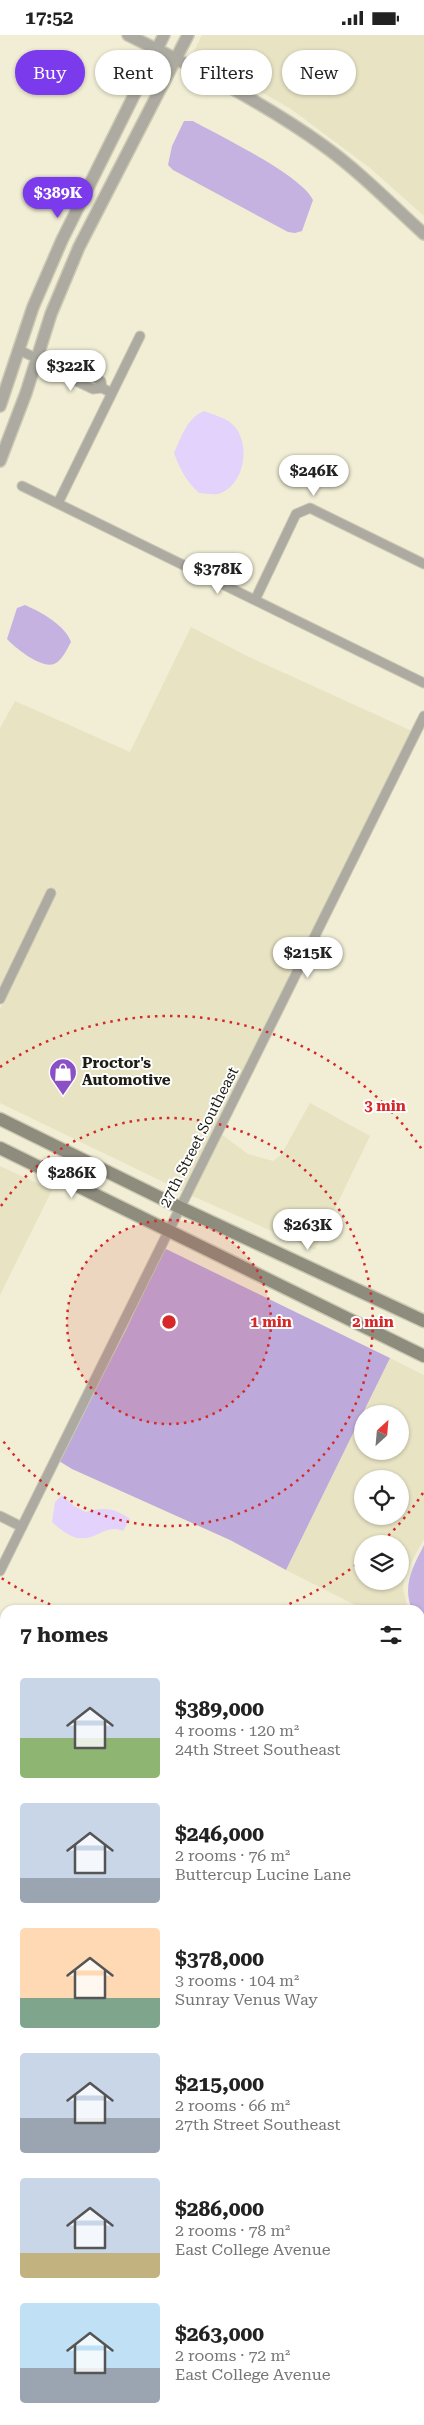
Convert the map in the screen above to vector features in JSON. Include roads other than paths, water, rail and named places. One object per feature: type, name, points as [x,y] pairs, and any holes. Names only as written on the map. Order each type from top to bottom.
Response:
[{"type":"main road","points":[[0,1119],[179,1207],[424,1321]]},
{"type":"main road","points":[[0,1148],[424,1356]]},
{"type":"street","points":[[128,35],[255,101],[324,146],[374,187],[424,234]]},
{"type":"street","points":[[0,407],[33,307],[62,240],[164,35]]},
{"type":"street","points":[[0,461],[37,359],[51,314],[79,247],[188,35]]},
{"type":"street","points":[[58,503],[140,337]]},
{"type":"street","points":[[19,350],[53,366],[63,363],[101,381],[102,387],[112,393]]},
{"type":"street","points":[[22,486],[424,683]]},
{"type":"street","points":[[255,600],[296,514],[310,508],[424,564]]},
{"type":"street","name":"27th Street Southeast","points":[[0,1571],[424,716]]},
{"type":"street","points":[[0,999],[51,893]]},
{"type":"street","points":[[0,1516],[22,1527]]},
{"type":"place","name":"Proctor's Automotive","points":[[63,1096]]}]
